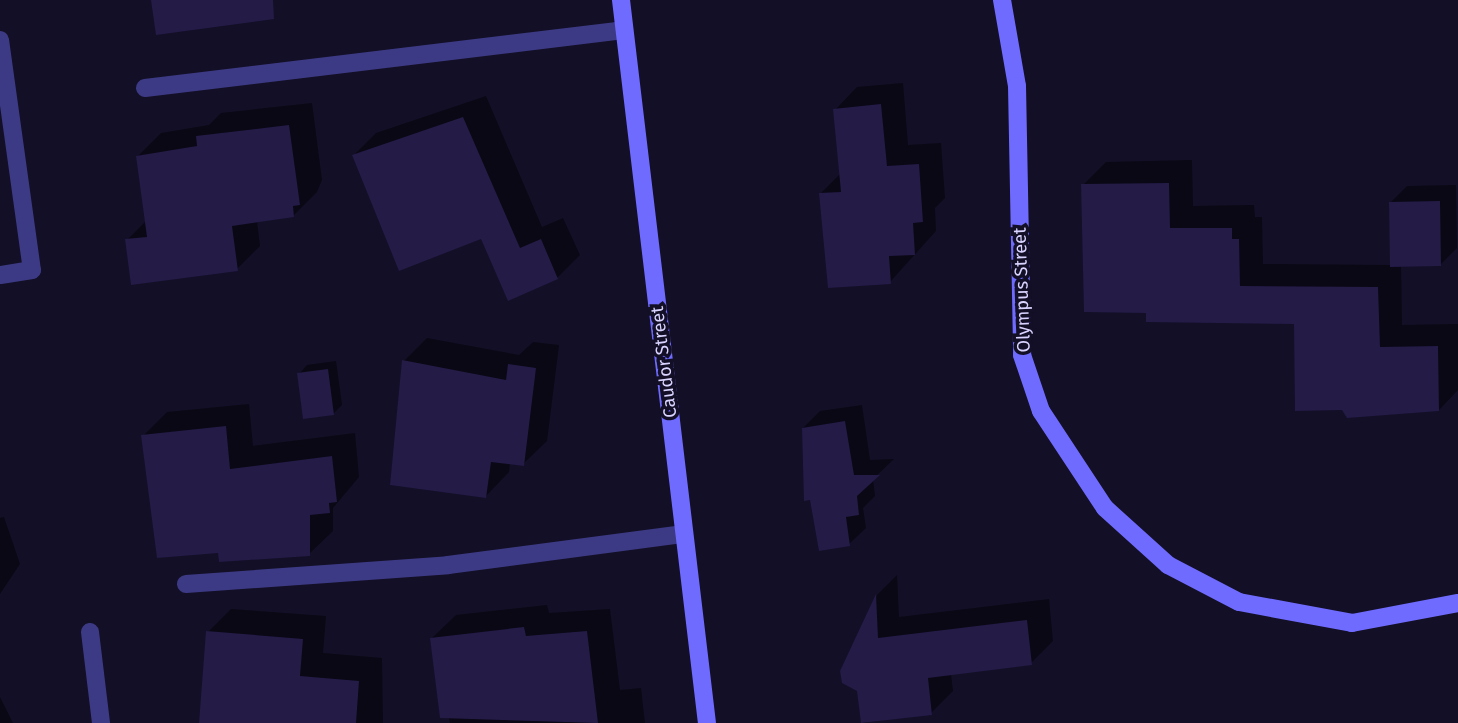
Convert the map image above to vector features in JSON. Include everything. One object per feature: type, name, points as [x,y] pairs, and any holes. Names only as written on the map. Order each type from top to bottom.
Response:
[{"type":"street","name":"Caudor Street","points":[[621,0],[707,723]]},
{"type":"street","name":"Olympus Street","points":[[1002,0],[1017,86],[1022,355],[1041,411],[1105,508],[1168,565],[1239,602],[1352,623],[1458,603]]},
{"type":"street","points":[[145,88],[624,30]]},
{"type":"street","points":[[0,40],[32,270],[0,275]]},
{"type":"street","points":[[186,584],[448,565],[684,534]]},
{"type":"street","points":[[90,632],[101,723]]},
{"type":"building","points":[[151,0],[273,0],[274,19],[156,35]]},
{"type":"building","points":[[881,104],[887,166],[919,164],[923,222],[913,223],[915,255],[889,256],[891,284],[828,288],[819,193],[841,192],[833,109]]},
{"type":"building","points":[[463,117],[520,248],[541,239],[558,279],[508,301],[481,239],[399,271],[352,155]]},
{"type":"building","points":[[289,125],[300,205],[293,206],[294,217],[232,226],[238,271],[131,285],[125,239],[147,237],[136,156],[197,146],[196,136]]},
{"type":"building","points":[[1169,183],[1170,228],[1232,228],[1232,239],[1239,239],[1240,286],[1378,287],[1380,347],[1438,346],[1439,411],[1347,418],[1342,410],[1295,411],[1294,324],[1146,322],[1146,313],[1084,312],[1081,184]]},
{"type":"building","points":[[1440,201],[1441,266],[1390,267],[1389,202]]},
{"type":"building","points":[[402,360],[506,380],[508,364],[536,368],[524,466],[491,462],[486,498],[390,485]]},
{"type":"building","points":[[328,369],[334,415],[303,419],[297,373]]},
{"type":"building","points":[[845,421],[854,475],[880,475],[857,496],[859,515],[846,517],[850,546],[819,551],[810,500],[804,501],[802,428]]},
{"type":"building","points":[[226,426],[230,469],[332,456],[337,502],[329,503],[330,513],[310,515],[310,556],[219,562],[218,553],[157,558],[141,435]]},
{"type":"building","points":[[876,594],[878,638],[1027,620],[1032,665],[928,678],[932,715],[861,723],[857,691],[842,683],[840,671]]},
{"type":"building","points":[[524,627],[526,636],[587,631],[598,723],[440,718],[430,638]]},
{"type":"building","points":[[206,631],[303,639],[300,676],[359,681],[356,723],[199,723]]}]
